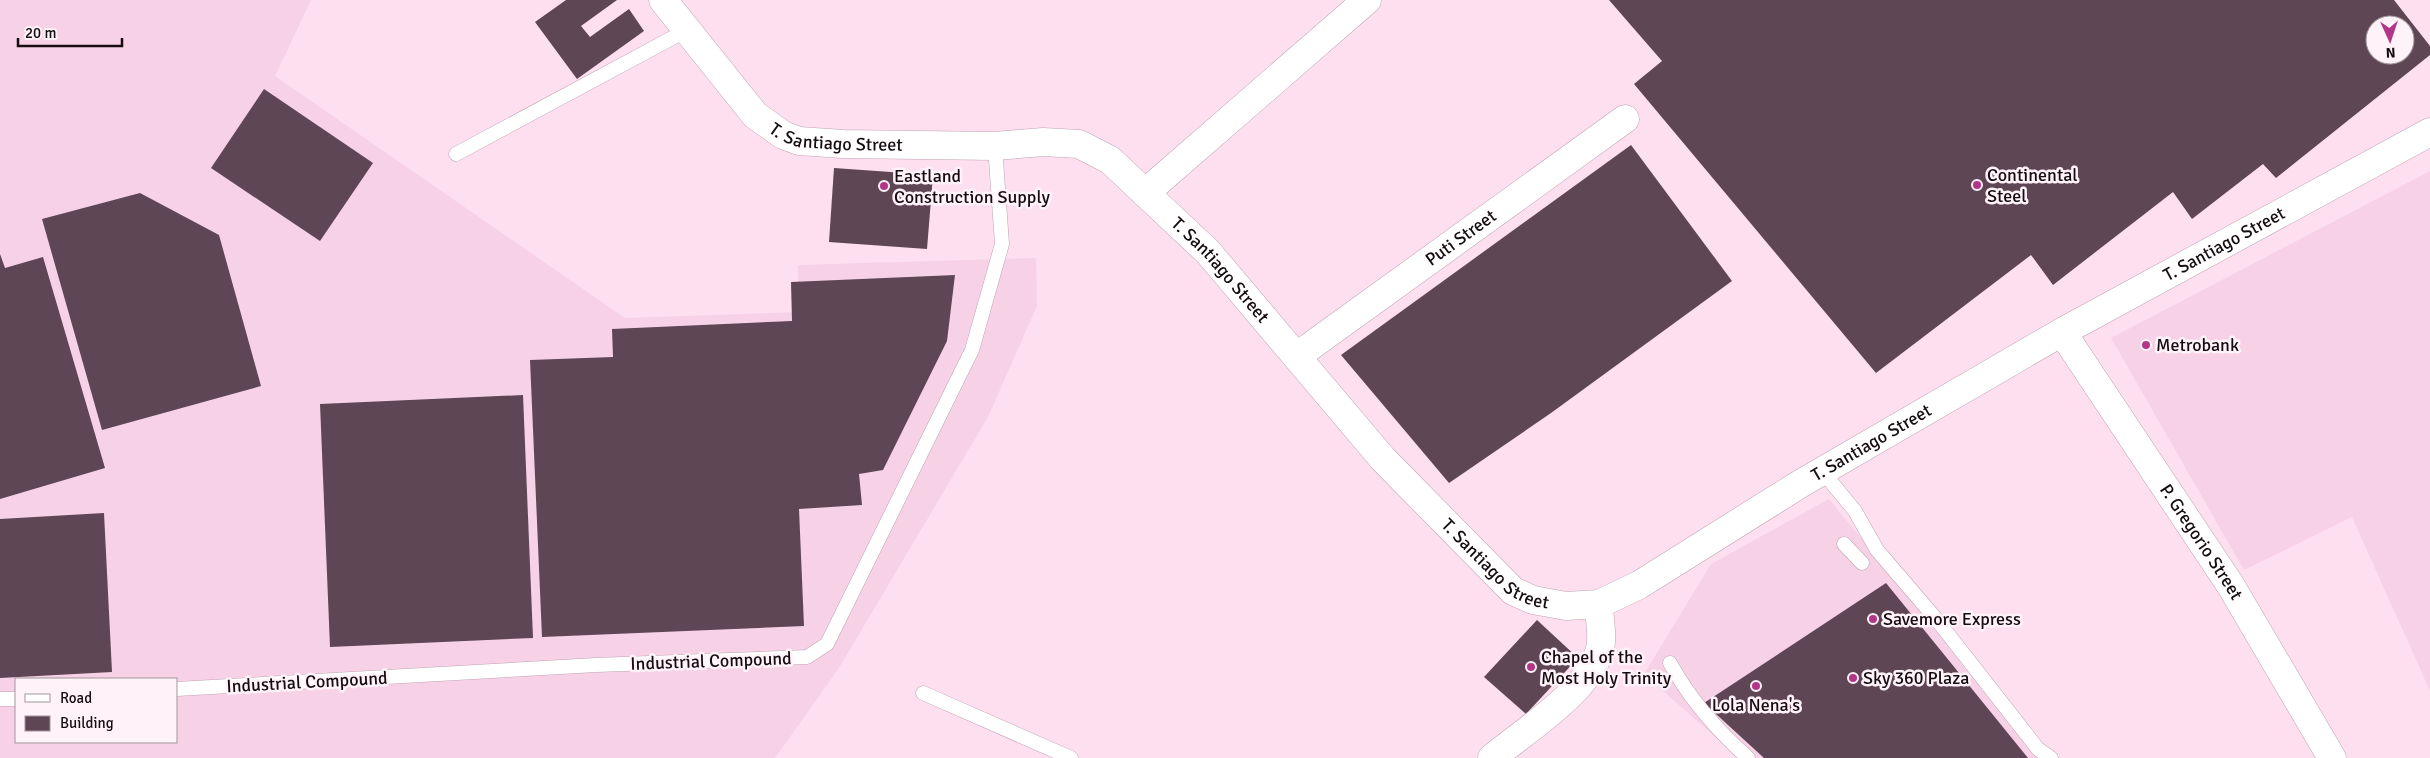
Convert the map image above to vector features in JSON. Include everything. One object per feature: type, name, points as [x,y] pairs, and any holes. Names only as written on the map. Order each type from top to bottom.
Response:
[{"type":"main road","name":"T. Santiago Street","points":[[663,0],[754,115],[782,135],[799,141],[843,144],[995,146],[1043,142],[1079,144],[1110,160],[1208,252],[1383,459],[1513,591],[1534,600],[1566,606],[1599,604],[1639,585],[1822,471],[2062,332],[2430,132]]},
{"type":"main road","points":[[1145,193],[1367,0]]},
{"type":"main road","name":"Puti Street","points":[[1297,356],[1625,119]]},
{"type":"main road","name":"P. Gregorio Street","points":[[2062,332],[2231,586],[2332,758]]},
{"type":"main road","points":[[1492,758],[1575,691],[1593,669],[1601,643],[1599,604]]},
{"type":"lane","points":[[456,154],[687,30]]},
{"type":"lane","name":"Industrial Compound","points":[[178,689],[596,665],[807,657],[826,644],[972,350],[1002,244],[995,146]]},
{"type":"lane","points":[[1822,471],[1855,511],[1876,550],[1937,620],[2038,749],[2051,758]]},
{"type":"lane","points":[[1844,544],[1862,563]]},
{"type":"lane","points":[[1670,663],[1682,687],[1722,734],[1748,758]]},
{"type":"lane","points":[[923,693],[1070,758]]},
{"type":"lane","points":[[0,699],[15,698]]},
{"type":"shaded area","points":[[0,0],[311,0],[275,76],[625,318],[798,312],[798,265],[1036,258],[1037,306],[988,417],[839,668],[775,758],[0,758]]},
{"type":"shaded area","points":[[2430,171],[2430,691],[2352,517],[2244,570],[2111,338]]},
{"type":"shaded area","points":[[1829,499],[2044,758],[1739,758],[1644,674],[1711,564]]},
{"type":"building","points":[[566,0],[617,0],[581,26],[590,37],[629,9],[644,31],[577,79],[535,22]]},
{"type":"building","name":"Continental Steel","points":[[1609,0],[2394,0],[2406,15],[2365,15],[2365,65],[2415,65],[2415,27],[2430,46],[2430,55],[2276,178],[2263,164],[2192,219],[2173,192],[2053,285],[2031,255],[1876,373],[1634,84],[1662,61]]},
{"type":"building","points":[[264,89],[373,163],[320,241],[211,168]]},
{"type":"building","points":[[1631,145],[1732,281],[1551,413],[1449,483],[1341,355]]},
{"type":"building","points":[[834,168],[933,175],[927,249],[829,242]]},
{"type":"building","points":[[140,193],[219,235],[261,386],[102,430],[42,219]]},
{"type":"building","points":[[0,254],[5,268],[43,257],[105,468],[0,499]]},
{"type":"building","points":[[955,275],[947,341],[883,470],[859,474],[862,505],[799,509],[804,626],[542,637],[530,360],[613,357],[612,329],[792,321],[791,282]]},
{"type":"building","points":[[523,395],[533,638],[330,647],[320,404]]},
{"type":"building","points":[[104,513],[112,672],[0,678],[0,519]]},
{"type":"building","name":"Sky 360 Plaza","points":[[1886,583],[2028,758],[1764,758],[1704,703]]},
{"type":"building","name":"Chapel of the Most Holy Trinity","points":[[1537,620],[1578,658],[1526,714],[1484,677]]},
{"type":"place","name":"Continental Steel","points":[[1977,185]]},
{"type":"place","name":"Eastland Construction Supply","points":[[884,186]]},
{"type":"place","name":"Metrobank","points":[[2146,345]]},
{"type":"place","name":"Savemore Express","points":[[1873,619]]},
{"type":"place","name":"Chapel of the Most Holy Trinity","points":[[1531,667]]},
{"type":"place","name":"Sky 360 Plaza","points":[[1853,678]]},
{"type":"place","name":"Lola Nena's","points":[[1756,686]]}]
